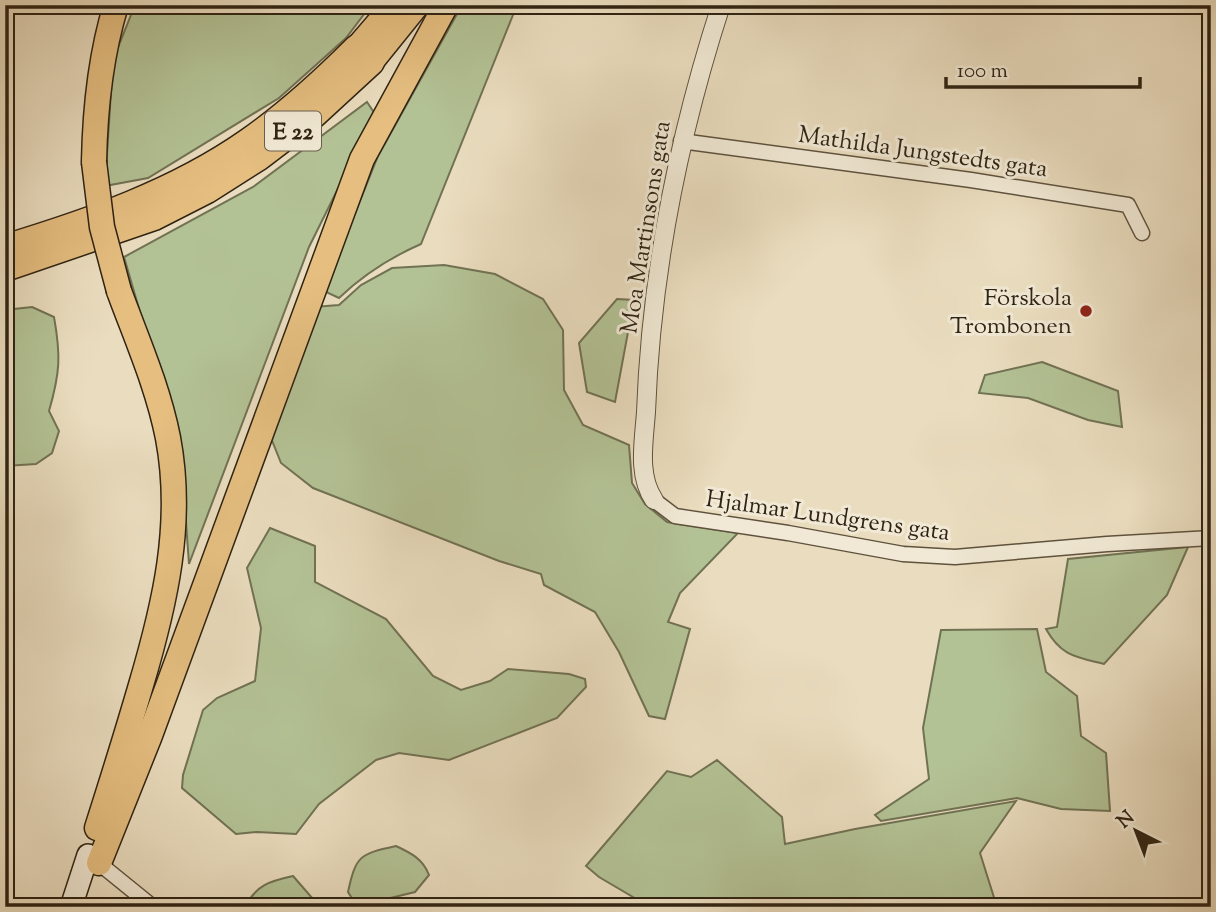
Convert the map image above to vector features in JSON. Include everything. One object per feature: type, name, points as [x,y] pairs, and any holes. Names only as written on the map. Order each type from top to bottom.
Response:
[{"type":"highway","points":[[94,859],[158,625],[173,552],[174,515],[168,440],[151,378],[119,291],[102,227],[94,162],[95,112],[101,67],[116,5]]},
{"type":"highway","name":"E 22","points":[[18,240],[144,200],[197,173],[248,142],[364,55],[394,5]]},
{"type":"highway","name":"E 22","points":[[5,268],[154,217],[207,190],[259,157],[309,119],[364,55],[417,5]]},
{"type":"highway","points":[[94,859],[149,738],[362,159],[446,5]]},
{"type":"highway","points":[[5,248],[18,240]]},
{"type":"main road","points":[[71,907],[94,859]]},
{"type":"main road","points":[[82,907],[94,859]]},
{"type":"street","name":"Moa Martinsons gata","points":[[654,500],[648,492],[643,474],[650,342],[659,259],[681,141],[721,5]]},
{"type":"street","name":"Mathilda Jungstedts gata","points":[[681,141],[971,180],[1128,205],[1142,233]]},
{"type":"street","name":"Hjalmar Lundgrens gata","points":[[654,500],[676,516],[903,554],[955,558],[1107,544],[1211,538]]},
{"type":"street","points":[[94,859],[153,907]]},
{"type":"green space","points":[[135,5],[371,5],[346,38],[279,98],[148,178],[105,186],[113,60]]},
{"type":"green space","points":[[462,5],[517,5],[421,244],[377,267],[339,298],[324,291],[378,156]]},
{"type":"green space","points":[[367,102],[375,114],[309,247],[189,564],[181,453],[124,257],[253,187]]},
{"type":"green space","points":[[444,265],[495,274],[543,299],[563,330],[564,390],[583,425],[629,445],[632,483],[645,504],[667,522],[738,533],[680,593],[668,622],[690,629],[665,719],[649,716],[619,652],[595,612],[544,585],[541,574],[499,561],[313,488],[281,463],[271,438],[314,307],[339,305],[361,285],[392,268]]},
{"type":"green space","points":[[617,299],[634,300],[615,402],[587,392],[579,343]]},
{"type":"green space","points":[[32,307],[54,317],[58,364],[49,411],[59,431],[52,453],[36,464],[5,466],[5,310]]},
{"type":"green space","points":[[1042,362],[1118,391],[1122,427],[1088,420],[1028,398],[979,393],[985,375]]},
{"type":"green space","points":[[270,528],[315,546],[315,582],[386,619],[433,676],[461,690],[490,681],[508,669],[569,674],[585,679],[586,687],[557,718],[449,760],[399,753],[376,760],[319,804],[296,834],[236,834],[182,788],[183,775],[203,710],[217,698],[255,681],[261,628],[247,568]]},
{"type":"green space","points":[[1188,547],[1167,595],[1104,664],[1070,654],[1057,645],[1046,629],[1057,627],[1068,559]]},
{"type":"green space","points":[[1037,629],[1046,672],[1077,696],[1081,736],[1106,753],[1110,811],[1061,809],[1017,798],[881,821],[875,815],[929,779],[923,728],[941,630]]},
{"type":"green space","points":[[717,760],[782,817],[785,844],[1016,801],[980,853],[997,907],[650,907],[599,877],[586,866],[667,771],[691,777]]},
{"type":"green space","points":[[396,846],[420,861],[429,875],[415,892],[378,901],[355,903],[348,892],[357,863],[367,854]]},
{"type":"green space","points":[[293,876],[320,907],[245,907],[264,885]]},
{"type":"place","name":"Förskola Trombonen","points":[[1086,311]]}]
